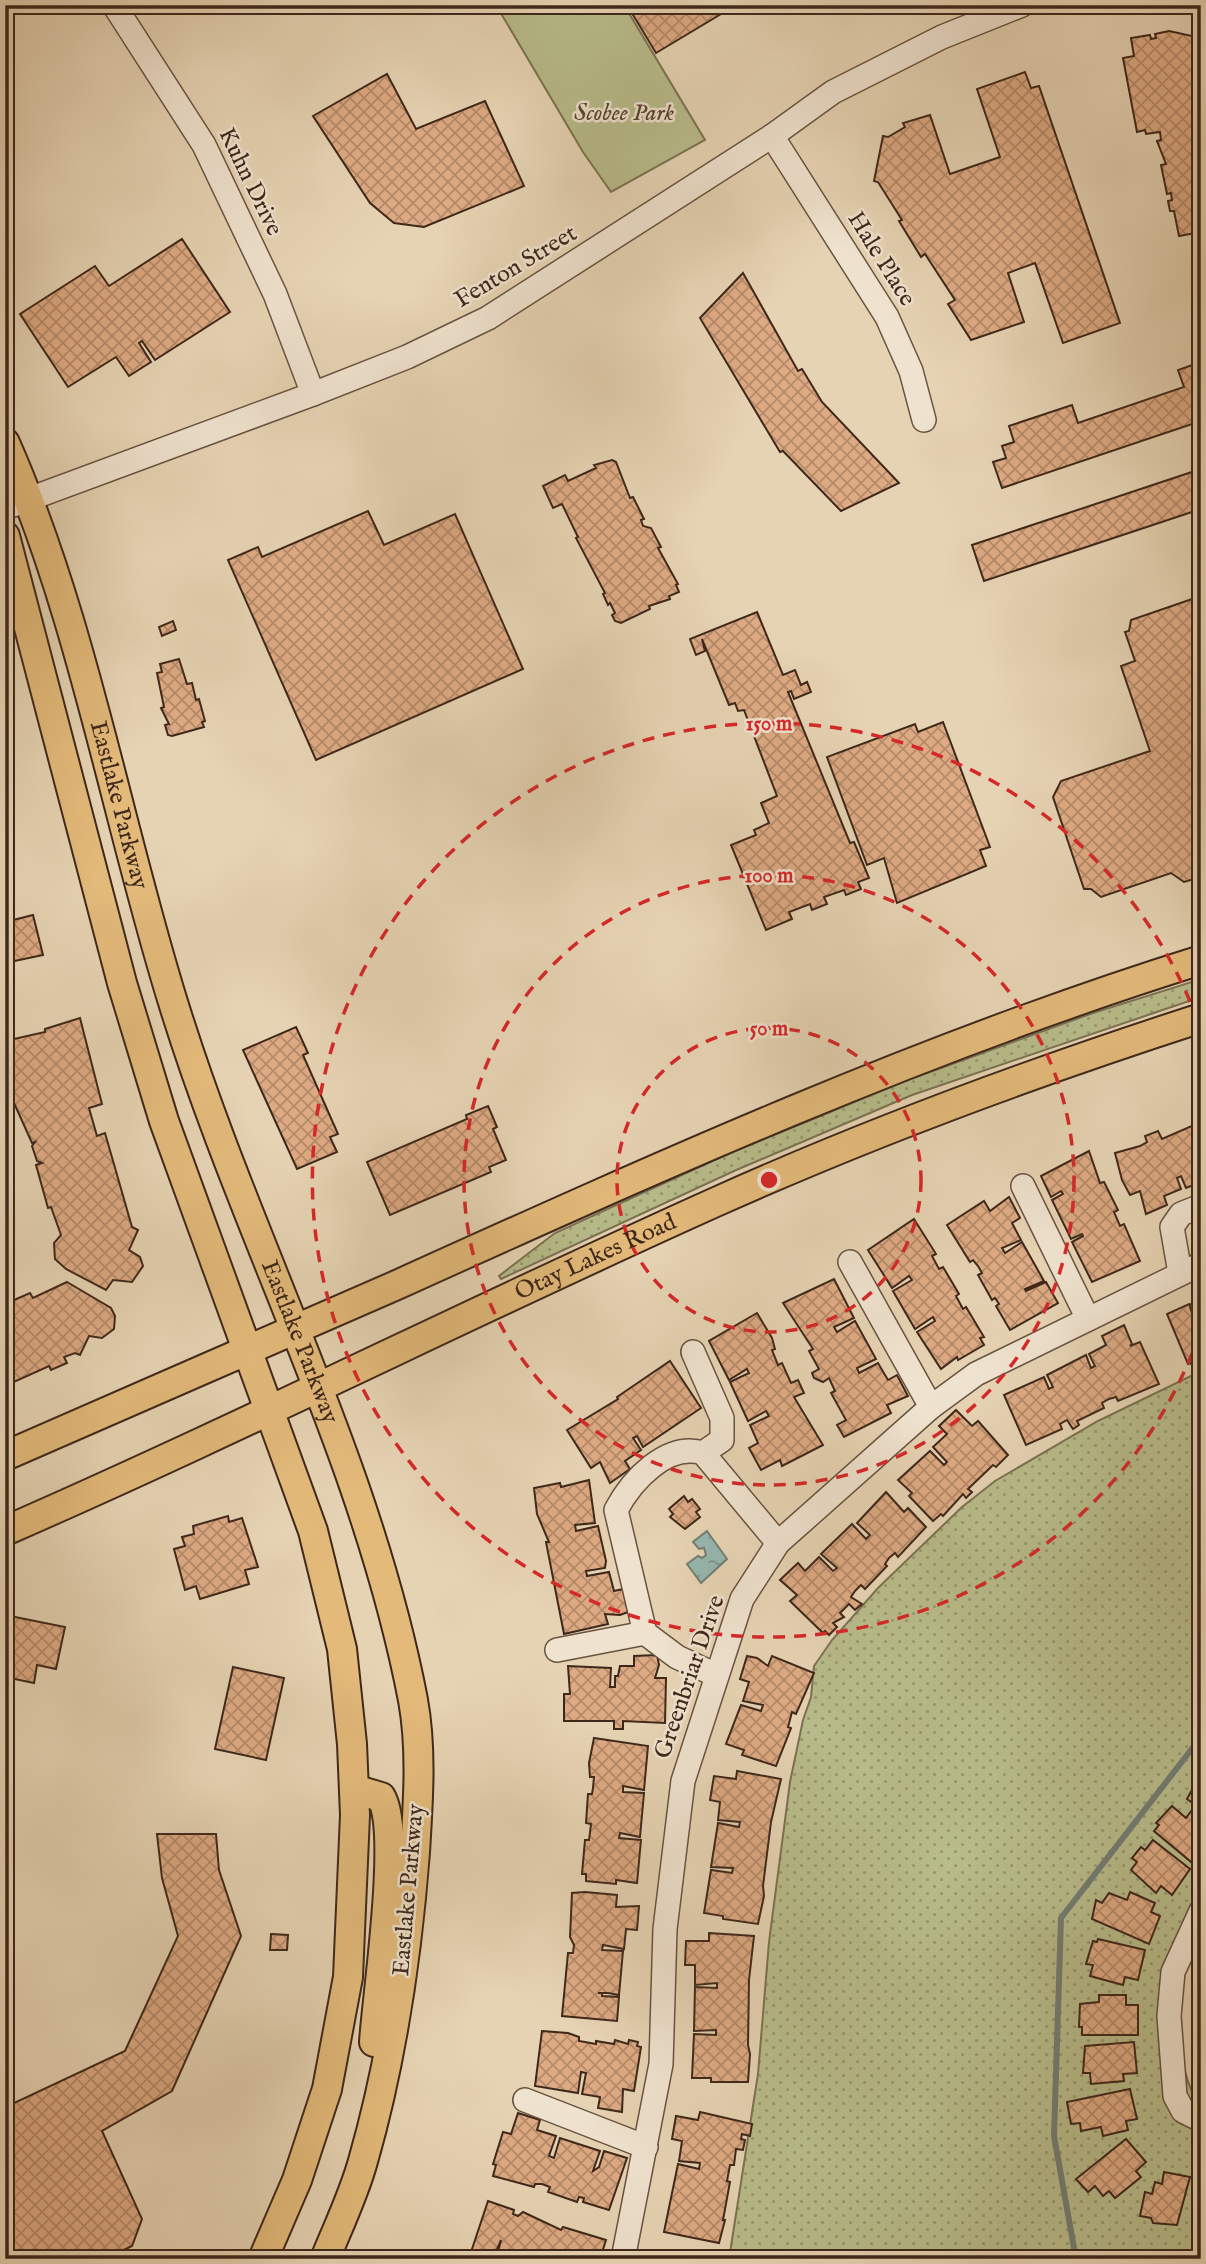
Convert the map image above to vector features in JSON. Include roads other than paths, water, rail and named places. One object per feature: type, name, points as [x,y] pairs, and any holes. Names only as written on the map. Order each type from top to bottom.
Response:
[{"type":"main road","name":"Eastlake Parkway","points":[[5,443],[18,504],[60,587],[171,997],[232,1177],[319,1386],[374,1546],[414,1704],[418,1800],[409,1928],[391,2046],[362,2164],[325,2259]]},
{"type":"main road","name":"Eastlake Parkway","points":[[5,536],[122,983],[164,1121],[313,1531],[342,1649],[354,1789],[348,1978],[327,2089],[297,2180],[263,2259]]},
{"type":"main road","points":[[5,1456],[297,1329],[700,1148],[907,1062],[1092,994],[1201,960]]},
{"type":"main road","name":"Otay Lakes Road","points":[[5,1531],[270,1411],[720,1200],[921,1117],[1201,1018]]},
{"type":"main road","points":[[354,1789],[381,1797],[389,1819],[388,1889],[374,2041],[378,2094]]},
{"type":"street","name":"Kuhn Drive","points":[[114,5],[204,145],[275,295],[313,394]]},
{"type":"street","name":"Fenton Street","points":[[18,504],[407,357],[488,318],[772,136],[846,85],[942,37],[1022,5]]},
{"type":"street","name":"Hale Place","points":[[772,136],[887,317],[911,371],[924,420]]},
{"type":"street","points":[[1023,1186],[1088,1319]]},
{"type":"street","points":[[1190,1269],[1172,1227],[1181,1214],[1201,1206]]},
{"type":"street","points":[[850,1262],[931,1407]]},
{"type":"street","name":"Greenbriar Drive","points":[[623,2259],[661,2064],[665,1929],[683,1781],[742,1599],[778,1543],[931,1407],[976,1374],[1044,1344],[1088,1319],[1190,1269]]},
{"type":"street","points":[[693,1352],[722,1418],[722,1440],[703,1453],[677,1450],[661,1460],[627,1491],[616,1510],[645,1633],[677,1657],[716,1675]]},
{"type":"street","points":[[703,1453],[778,1543]]},
{"type":"street","points":[[557,1650],[645,1633]]},
{"type":"street","points":[[1192,2116],[1175,2096],[1169,2016],[1173,1972],[1201,1911]]},
{"type":"street","points":[[525,2100],[646,2147]]},
{"type":"water","points":[[707,1531],[727,1559],[701,1583],[687,1564],[698,1556],[702,1558],[706,1555],[704,1548],[699,1549],[693,1542]]},
{"type":"waterway","points":[[1076,2259],[1054,2136],[1061,1918],[1201,1737]]},
{"type":"park label","name":"Scobee Park","points":[[624,113]]}]
